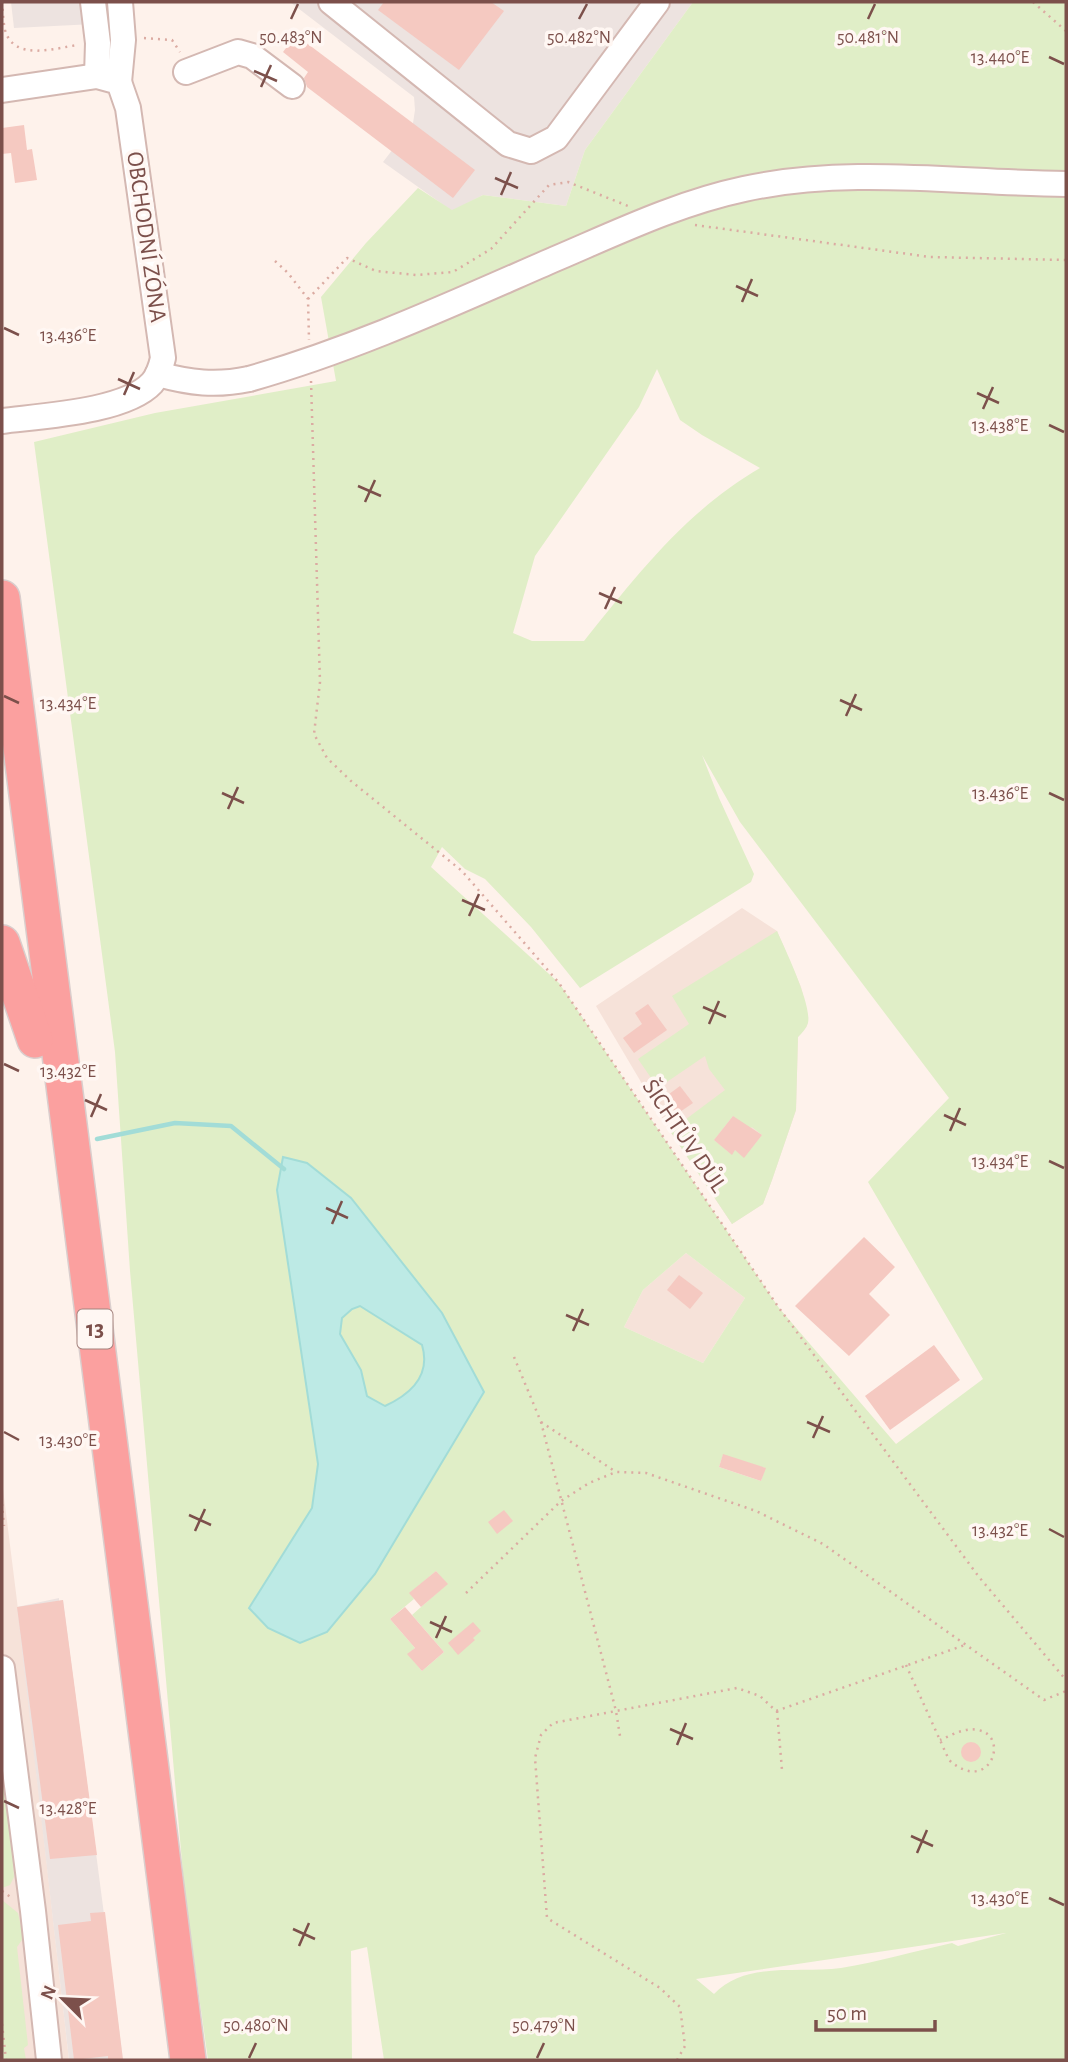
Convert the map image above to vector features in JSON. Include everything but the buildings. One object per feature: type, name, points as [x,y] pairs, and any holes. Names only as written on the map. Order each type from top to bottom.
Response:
[{"type":"highway","name":"13","points":[[2,598],[188,2060]]},
{"type":"highway","name":"13","points":[[2,773],[169,2060]]},
{"type":"highway","points":[[2,943],[35,1040]]},
{"type":"street","points":[[93,2],[98,43],[108,79]]},
{"type":"street","points":[[108,79],[123,40],[120,2]]},
{"type":"street","points":[[331,2],[508,144],[531,151],[555,138],[657,2]]},
{"type":"street","points":[[186,72],[238,52],[253,56],[292,86]]},
{"type":"street","points":[[2,90],[108,79]]},
{"type":"street","name":"OBCHODNÍ ZÓNA","points":[[108,79],[128,108],[163,358],[158,374]]},
{"type":"street","points":[[2,421],[116,402],[141,391],[158,374],[187,382],[226,384],[298,365],[377,337],[632,227],[706,199],[741,190],[790,182],[853,177],[1066,184]]},
{"type":"street","points":[[2,1668],[49,2060]]},
{"type":"path","points":[[1033,2],[1066,31]]},
{"type":"path","points":[[308,299],[347,258],[376,271],[416,275],[453,272],[491,249],[549,184],[568,182],[633,207]]},
{"type":"path","points":[[686,223],[930,257],[1066,260]]},
{"type":"path","points":[[275,261],[308,299],[310,352]]},
{"type":"path","name":"ŠICHTŮV DŮL","points":[[311,378],[320,681],[314,734],[327,758],[351,781],[462,871],[559,983],[779,1308],[979,1577],[1066,1680]]},
{"type":"path","points":[[514,1357],[541,1422],[616,1711],[620,1736]]},
{"type":"path","points":[[541,1422],[616,1472]]},
{"type":"path","points":[[466,1593],[561,1501],[589,1483],[616,1472],[646,1473],[767,1516],[823,1544],[1044,1700],[1066,1691]]},
{"type":"path","points":[[2,1504],[4,1526]]},
{"type":"path","points":[[776,1711],[965,1645]]},
{"type":"path","points":[[906,1665],[949,1760],[959,1769],[972,1772],[984,1770],[993,1760],[994,1746],[989,1736],[979,1730],[962,1731],[940,1740]]},
{"type":"path","points":[[677,2060],[685,2046],[680,2007],[660,1988],[547,1918],[535,1758],[541,1735],[553,1723],[737,1688],[760,1696],[776,1711],[782,1770]]},
{"type":"path","points":[[2,2024],[6,2060]]},
{"type":"shaded area","points":[[11,2],[131,2],[134,22],[14,28]]},
{"type":"shaded area","points":[[290,2],[693,2],[585,150],[566,206],[483,195],[452,211],[383,162],[413,123],[414,97]]},
{"type":"shaded area","points":[[742,908],[777,931],[801,987],[808,1017],[807,1026],[798,1037],[796,1110],[772,1180],[763,1204],[732,1224],[670,1131],[596,1006]]},
{"type":"shaded area","points":[[686,1253],[745,1298],[703,1363],[624,1327],[643,1290]]},
{"type":"shaded area","points":[[2,1481],[17,1601],[69,2060],[2,2060]]},
{"type":"shaded area","points":[[59,1598],[59,1601],[63,1600],[123,2060],[69,2060],[17,1607]]},
{"type":"green space","points":[[693,2],[1066,2],[1066,2060],[384,2060],[367,1947],[351,1951],[352,2060],[208,2060],[185,1896],[130,1271],[115,1052],[34,442],[155,413],[336,381],[321,297],[366,243],[418,188],[452,210],[483,195],[566,206],[585,150]],"holes":[[[657,369],[680,420],[760,468],[733,485],[685,525],[643,569],[584,641],[532,641],[513,633],[535,556],[639,407]],[[702,755],[740,822],[949,1098],[868,1182],[983,1379],[896,1444],[779,1308],[559,983],[431,867],[442,847],[465,869],[485,879],[531,927],[580,988],[751,882],[754,874]],[[283,1157],[484,1392],[249,1608],[312,1508],[318,1464],[277,1190]],[[686,1253],[745,1298],[703,1363],[624,1327],[643,1290]],[[723,1455],[765,1468],[761,1481],[719,1467]],[[436,1571],[447,1584],[412,1615],[444,1652],[422,1671],[408,1654],[415,1648],[390,1619],[414,1599],[410,1593]],[[1006,1933],[958,1946],[952,1943],[841,1968],[757,1972],[727,1983],[714,1994],[696,1979]]]},
{"type":"green space","points":[[777,931],[806,1004],[808,1023],[798,1037],[796,1110],[763,1204],[732,1224],[670,1131],[725,1090],[709,1069],[705,1056],[658,1088],[638,1059],[689,1024],[672,996]],"holes":[[[733,1116],[743,1124],[738,1145],[752,1127],[762,1135],[744,1157],[735,1150],[731,1154],[714,1140]]]},
{"type":"green space","points":[[360,1306],[422,1345],[424,1366],[417,1382],[403,1396],[385,1406],[367,1396],[361,1370],[340,1334],[342,1318]]},
{"type":"green space","points":[[2,1733],[15,1861],[14,1877],[10,1885],[2,1888]]},
{"type":"green space","points":[[2,1900],[18,1913],[22,1931],[27,1933],[17,1947],[28,2045],[24,2048],[26,2060],[2,2060]]},
{"type":"water","points":[[283,1157],[307,1163],[351,1198],[442,1313],[484,1392],[375,1574],[327,1632],[300,1643],[268,1628],[249,1608],[312,1508],[318,1464],[277,1190]],"holes":[[[360,1306],[422,1345],[424,1366],[417,1382],[403,1396],[385,1406],[367,1396],[361,1370],[340,1334],[342,1318]]]},
{"type":"waterway","points":[[97,1139],[175,1123],[231,1126],[284,1169]]}]
